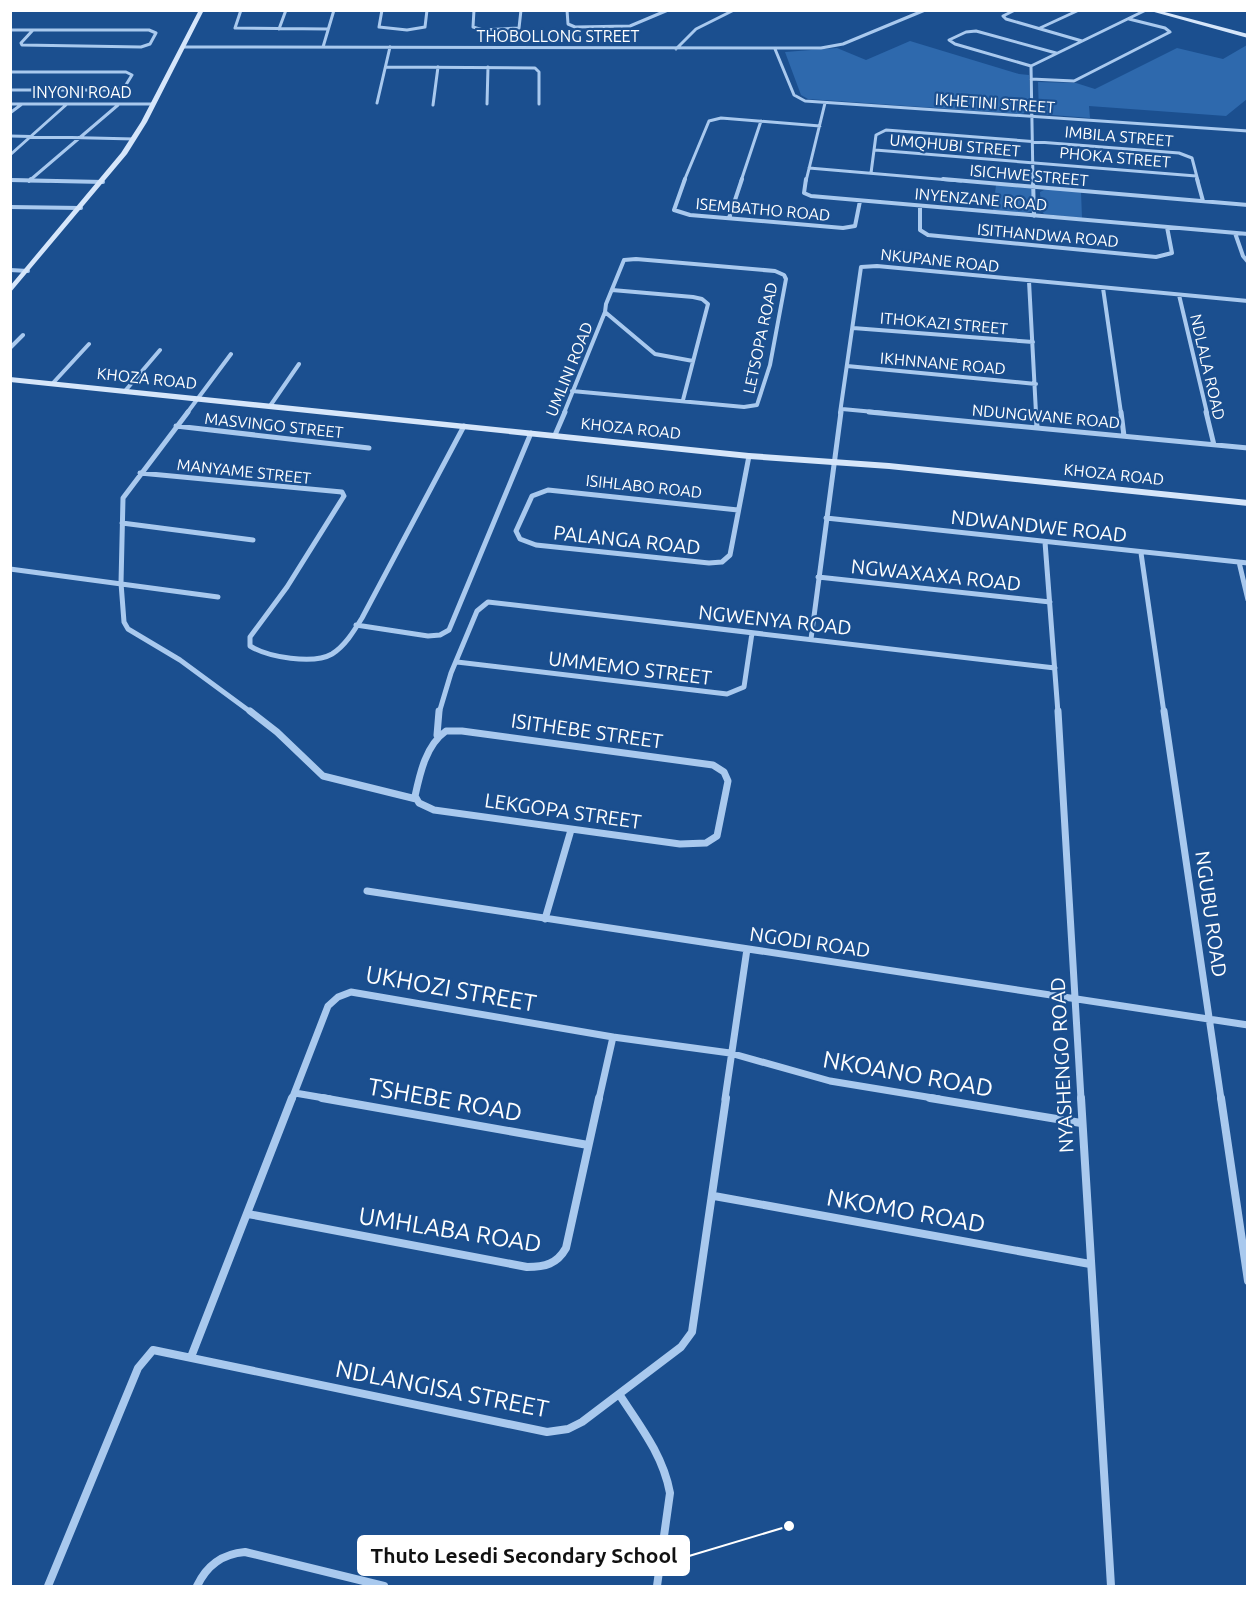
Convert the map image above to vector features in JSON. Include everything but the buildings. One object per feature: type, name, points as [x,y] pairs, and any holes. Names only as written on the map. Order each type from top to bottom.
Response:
[{"type":"street","points":[[10,291],[103,182],[134,139],[202,10]]},
{"type":"street","points":[[241,10],[234,26],[236,28],[327,29]]},
{"type":"street","points":[[279,29],[286,10]]},
{"type":"street","points":[[322,47],[334,10]]},
{"type":"street","points":[[382,10],[378,25],[389,30],[420,29],[426,26],[428,10]]},
{"type":"street","points":[[474,10],[473,26],[483,30],[519,28],[521,10]]},
{"type":"street","points":[[567,10],[568,24],[575,27],[633,26],[668,10]]},
{"type":"street","points":[[653,10],[662,13]]},
{"type":"street","points":[[676,49],[696,29],[734,10]]},
{"type":"street","name":"THOBOLLONG STREET","points":[[183,47],[821,48],[838,45],[925,10]]},
{"type":"street","points":[[1015,10],[1003,18],[1083,41]]},
{"type":"street","points":[[1039,28],[1079,10]]},
{"type":"street","points":[[1057,53],[976,31],[966,32],[949,40],[955,44],[1031,66],[1148,10],[1248,36]]},
{"type":"street","points":[[1031,79],[1074,81],[1170,32],[1165,28],[1129,19]]},
{"type":"street","points":[[10,30],[33,30],[149,30],[156,33],[150,44],[141,47],[22,45],[21,43],[33,30]]},
{"type":"street","points":[[377,103],[390,47]]},
{"type":"street","name":"IKHETINI STREET","points":[[775,49],[794,95],[806,101],[1248,131]]},
{"type":"street","points":[[1031,66],[1034,216]]},
{"type":"street","points":[[386,67],[535,68],[539,72],[539,104]]},
{"type":"street","points":[[433,105],[438,67]]},
{"type":"street","points":[[486,104],[488,67]]},
{"type":"street","points":[[10,72],[126,72],[132,75],[124,87],[117,90],[10,90]]},
{"type":"street","name":"INYENZANE ROAD","points":[[825,103],[804,189],[807,195],[1248,234]]},
{"type":"street","name":"INYONI ROAD","points":[[10,104],[153,104]]},
{"type":"street","points":[[10,113],[22,104]]},
{"type":"street","points":[[10,155],[68,104]]},
{"type":"street","points":[[29,181],[118,104]]},
{"type":"street","name":"ISEMBATHO ROAD","points":[[819,126],[721,118],[707,123],[673,208],[679,213],[849,228],[856,223],[860,201]]},
{"type":"street","points":[[729,218],[762,121]]},
{"type":"street","name":"IMBILA STREET","points":[[875,150],[876,135],[886,130],[1184,153],[1192,158],[1203,201]]},
{"type":"street","points":[[10,136],[134,139]]},
{"type":"street","points":[[871,173],[875,150]]},
{"type":"street","name":"UMQHUBI STREET","points":[[875,150],[1033,163]]},
{"type":"street","name":"PHOKA STREET","points":[[1033,163],[1196,176]]},
{"type":"street","name":"ISICHWE STREET","points":[[810,168],[1248,205]]},
{"type":"street","points":[[10,180],[103,182]]},
{"type":"street","name":"ISITHANDWA ROAD","points":[[920,206],[920,230],[928,235],[1156,257],[1172,253],[1167,227]]},
{"type":"street","points":[[10,207],[81,208]]},
{"type":"street","points":[[1235,233],[1243,256],[1248,262]]},
{"type":"street","name":"UMLINI ROAD","points":[[555,435],[624,260],[636,259]]},
{"type":"street","name":"LETSOPA ROAD","points":[[572,391],[744,407],[759,403],[785,278],[775,271],[636,259]]},
{"type":"street","name":"NKUPANE ROAD","points":[[812,639],[832,462],[842,409],[859,270],[865,266],[1248,301]]},
{"type":"street","points":[[10,270],[28,271]]},
{"type":"street","points":[[1029,281],[1037,428]]},
{"type":"street","points":[[1103,288],[1124,436]]},
{"type":"street","points":[[612,290],[693,297],[706,301],[708,308],[683,400]]},
{"type":"street","name":"NDLALA ROAD","points":[[1179,295],[1214,445]]},
{"type":"street","points":[[605,312],[655,354],[693,361]]},
{"type":"street","name":"ITHOKAZI STREET","points":[[853,328],[1033,342]]},
{"type":"street","points":[[10,348],[23,335]]},
{"type":"street","points":[[53,383],[89,344]]},
{"type":"street","points":[[125,390],[160,350]]},
{"type":"street","name":"LEKGOPA STREET","points":[[231,354],[123,498],[121,583],[123,615],[128,629],[218,686],[277,732],[322,775],[416,799],[423,806],[434,810],[686,844],[708,842],[717,836],[728,777]]},
{"type":"street","points":[[270,406],[299,364]]},
{"type":"street","name":"IKHNNANE ROAD","points":[[847,366],[1036,384]]},
{"type":"street","name":"KHOZA ROAD","points":[[10,379],[749,456],[889,466],[1248,504]]},
{"type":"street","name":"NDUNGWANE ROAD","points":[[842,409],[1248,448]]},
{"type":"street","name":"MASVINGO STREET","points":[[176,426],[369,448]]},
{"type":"street","points":[[464,426],[425,502],[356,625],[428,636],[440,635],[448,630],[453,623],[531,433]]},
{"type":"street","name":"PALANGA ROAD","points":[[548,489],[532,496],[519,521],[516,535],[525,542],[653,558],[717,563],[727,560],[730,555],[749,456]]},
{"type":"street","name":"MANYAME STREET","points":[[140,473],[340,492],[344,496],[287,587],[253,631],[250,646],[260,652],[306,659],[327,657],[342,644],[356,625]]},
{"type":"street","name":"ISIHLABO ROAD","points":[[548,489],[738,510]]},
{"type":"street","name":"NDWANDWE ROAD","points":[[826,518],[1248,563]]},
{"type":"street","points":[[122,523],[253,540]]},
{"type":"street","name":"NYASHENGO ROAD","points":[[1045,542],[1076,998],[1081,1123],[1111,1587]]},
{"type":"street","name":"NGUBU ROAD","points":[[1141,553],[1248,1281]]},
{"type":"street","points":[[1239,562],[1248,600]]},
{"type":"street","points":[[10,569],[218,597]]},
{"type":"street","name":"NGWAXAXA ROAD","points":[[818,578],[1050,602]]},
{"type":"street","name":"NGWENYA ROAD","points":[[457,662],[477,611],[484,603],[492,601],[1055,668]]},
{"type":"street","name":"UMMEMO STREET","points":[[457,662],[727,694],[744,687],[752,633]]},
{"type":"street","points":[[416,799],[417,787],[431,746],[438,735],[437,719],[440,705],[457,662]]},
{"type":"street","name":"ISITHEBE STREET","points":[[438,735],[446,731],[462,731],[709,764],[724,772],[728,777]]},
{"type":"street","points":[[545,919],[571,830]]},
{"type":"street","name":"NGODI ROAD","points":[[367,891],[1248,1024]]},
{"type":"street","name":"NDLANGISA STREET","points":[[48,1587],[138,1368],[153,1350],[163,1350],[547,1432],[574,1427],[681,1347],[692,1332],[714,1196],[730,1053],[747,949]]},
{"type":"street","name":"UKHOZI STREET","points":[[191,1357],[328,1006],[338,997],[351,992],[613,1037],[730,1053]]},
{"type":"street","name":"UMHLABA ROAD","points":[[248,1214],[543,1268],[559,1260],[566,1248],[613,1037]]},
{"type":"street","name":"NKOANO ROAD","points":[[730,1053],[830,1081],[1081,1123]]},
{"type":"street","name":"TSHEBE ROAD","points":[[295,1093],[588,1145]]},
{"type":"street","name":"NKOMO ROAD","points":[[714,1196],[1090,1264]]},
{"type":"street","points":[[619,1394],[664,1468],[669,1482],[670,1493],[657,1587]]},
{"type":"street","points":[[197,1587],[203,1574],[214,1562],[233,1552],[245,1552],[384,1587]]},
{"type":"shaded area","points":[[910,41],[1029,75],[1031,111],[1021,114],[808,99],[801,95],[785,52],[837,48],[866,60]]},
{"type":"shaded area","points":[[1247,45],[1247,99],[1226,116],[1089,106],[1090,118],[1039,114],[1038,82],[1076,83],[1095,89],[1177,48],[1223,59]]},
{"type":"shaded area","points":[[996,185],[1032,188],[1032,211],[1025,213],[993,210]]},
{"type":"shaded area","points":[[1046,189],[1081,192],[1082,218],[1044,214],[1041,210],[1040,192]]},
{"type":"place","name":"Thuto Lesedi Secondary School","points":[[789,1526]]}]
